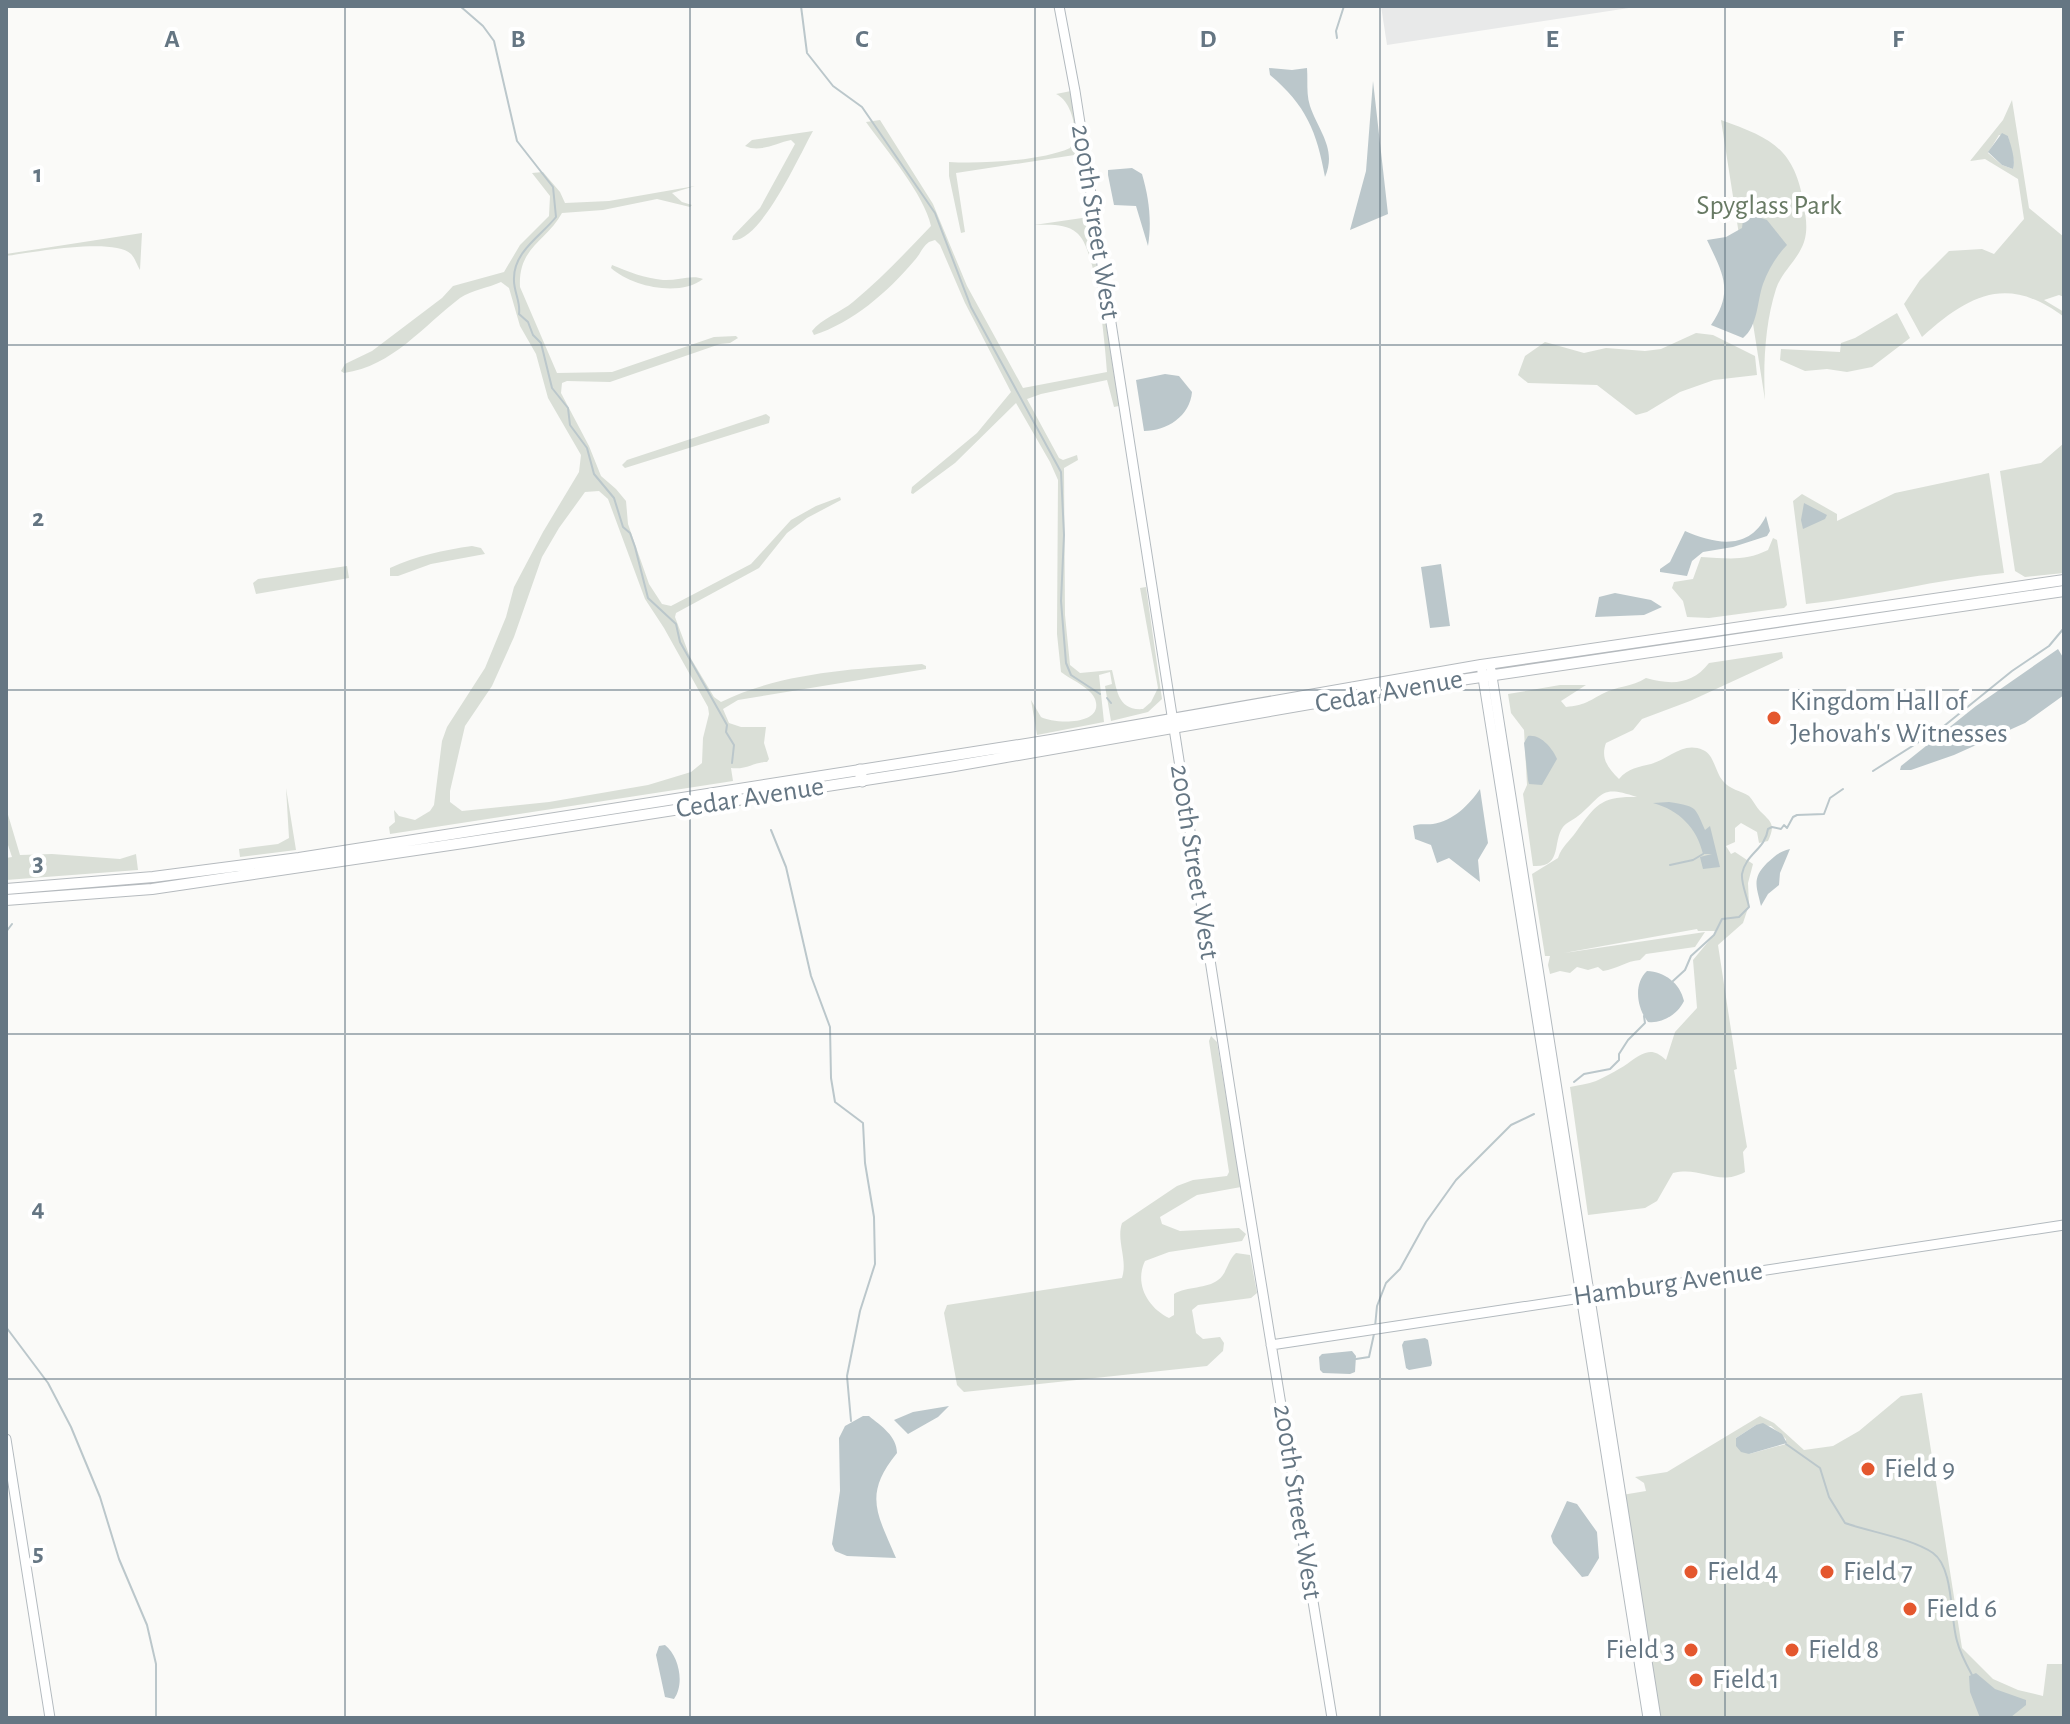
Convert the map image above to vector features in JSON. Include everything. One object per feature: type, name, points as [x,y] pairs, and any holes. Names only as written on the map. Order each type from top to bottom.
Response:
[{"type":"main road","points":[[1486,670],[2064,580]]},
{"type":"main road","points":[[1486,670],[2064,591]]},
{"type":"main road","name":"Cedar Avenue","points":[[6,900],[167,887],[1173,724],[1486,670]]},
{"type":"main road","name":"Cedar Avenue","points":[[6,889],[153,877],[299,858],[861,775]]},
{"type":"street","name":"200th Street West","points":[[1059,6],[1075,91],[1332,1718]]},
{"type":"street","points":[[1486,670],[1648,1718]]},
{"type":"street","name":"Hamburg Avenue","points":[[1271,1345],[2064,1225]]},
{"type":"street","points":[[1585,1296],[1656,1718]]},
{"type":"street","points":[[6,1439],[50,1718]]},
{"type":"shaded area","points":[[1381,6],[1642,6],[1387,45]]},
{"type":"shaded area","points":[[1269,68],[1307,68],[1309,101],[1328,149],[1325,177],[1308,120],[1293,97],[1270,75]]},
{"type":"shaded area","points":[[1373,81],[1388,214],[1350,230],[1366,171]]},
{"type":"shaded area","points":[[2002,133],[2008,136],[2014,157],[2013,169],[2002,165],[1988,152]]},
{"type":"shaded area","points":[[1132,168],[1142,174],[1146,192],[1150,219],[1148,246],[1136,206],[1114,205],[1108,170]]},
{"type":"shaded area","points":[[1744,212],[1767,220],[1787,245],[1767,273],[1754,320],[1743,338],[1711,325],[1723,302],[1724,282],[1707,240],[1726,237],[1742,228]]},
{"type":"shaded area","points":[[1165,374],[1179,376],[1192,392],[1190,401],[1182,415],[1169,425],[1144,431],[1136,380]]},
{"type":"shaded area","points":[[1804,503],[1827,515],[1825,519],[1803,529]]},
{"type":"shaded area","points":[[1766,516],[1770,531],[1767,536],[1733,547],[1703,552],[1692,561],[1687,576],[1660,572],[1670,562],[1685,531],[1719,541],[1741,540],[1759,527]]},
{"type":"shaded area","points":[[1441,564],[1450,626],[1430,628],[1421,567]]},
{"type":"shaded area","points":[[1615,593],[1651,600],[1662,607],[1644,615],[1595,617],[1599,597]]},
{"type":"shaded area","points":[[2058,649],[2064,659],[2064,695],[2025,723],[1954,755],[1911,770],[1900,770],[1901,766],[1976,706]]},
{"type":"shaded area","points":[[1528,736],[1542,740],[1557,759],[1542,785],[1529,784],[1524,743]]},
{"type":"shaded area","points":[[1480,789],[1488,843],[1478,860],[1480,882],[1449,858],[1437,863],[1431,845],[1415,839],[1413,826],[1447,820],[1466,806]]},
{"type":"shaded area","points":[[1669,802],[1693,808],[1705,830],[1710,826],[1720,867],[1703,869],[1700,857],[1712,854],[1703,854],[1686,821],[1671,810],[1653,803]]},
{"type":"shaded area","points":[[1790,849],[1780,873],[1779,885],[1768,894],[1761,906],[1756,883],[1759,874],[1775,856]]},
{"type":"shaded area","points":[[1647,971],[1671,980],[1684,1001],[1674,1014],[1664,1020],[1648,1022],[1641,1010],[1638,989]]},
{"type":"shaded area","points":[[1428,1340],[1431,1366],[1409,1370],[1402,1345],[1404,1341]]},
{"type":"shaded area","points":[[1352,1351],[1356,1356],[1355,1372],[1323,1373],[1320,1370],[1319,1357],[1322,1354]]},
{"type":"shaded area","points":[[949,1406],[938,1417],[908,1434],[894,1420],[913,1412]]},
{"type":"shaded area","points":[[869,1416],[883,1428],[896,1447],[897,1453],[880,1481],[877,1504],[883,1529],[896,1558],[847,1556],[835,1551],[832,1544],[840,1491],[839,1438],[845,1426]]},
{"type":"shaded area","points":[[1763,1423],[1782,1434],[1787,1443],[1749,1454],[1741,1452],[1736,1446],[1736,1438]]},
{"type":"shaded area","points":[[1567,1501],[1577,1504],[1597,1532],[1599,1558],[1588,1576],[1582,1577],[1553,1543],[1551,1536]]},
{"type":"shaded area","points":[[665,1645],[674,1656],[679,1670],[679,1686],[674,1699],[665,1697],[656,1655],[659,1646]]},
{"type":"shaded area","points":[[1976,1673],[1995,1689],[2026,1700],[2026,1705],[2011,1717],[1980,1718],[1970,1692],[1969,1676]]},
{"type":"green space","points":[[1071,91],[1081,154],[956,173],[965,232],[961,233],[949,162],[1028,159],[1070,148],[1074,135],[1073,118],[1066,103],[1056,94]]},
{"type":"green space","points":[[2012,100],[2029,208],[2064,237],[2064,297],[2059,295],[2044,300],[2064,312],[2064,317],[2024,296],[2006,293],[1989,295],[1956,310],[1922,337],[1904,304],[1920,280],[1949,251],[1982,249],[1994,254],[2024,219],[2018,179],[1985,159],[1970,161],[2003,120]],"holes":[[[1999,135],[2008,136],[2014,162],[2013,169],[2002,165],[1988,153]]]},
{"type":"green space","points":[[880,120],[933,204],[967,286],[1023,388],[1107,372],[1099,298],[1084,242],[1077,233],[1067,228],[1034,225],[1089,217],[1119,406],[1114,407],[1107,380],[1027,399],[1059,458],[1063,460],[1077,455],[1078,460],[1064,468],[1065,615],[1070,665],[1080,673],[1112,670],[1123,703],[1134,709],[1143,709],[1151,702],[1158,688],[1140,588],[1146,587],[1162,699],[1148,712],[1111,721],[1105,686],[1112,684],[1110,672],[1099,675],[1104,722],[1037,735],[1031,700],[1041,717],[1056,721],[1077,721],[1093,714],[1096,708],[1095,699],[1089,691],[1061,672],[1057,634],[1058,480],[1016,403],[955,463],[911,493],[912,487],[977,433],[1011,392],[965,303],[940,245],[935,240],[929,242],[893,284],[842,323],[814,335],[812,331],[863,293],[931,226],[913,186],[866,122]]},
{"type":"green space","name":"Spyglass Park","points":[[1721,120],[1754,133],[1778,148],[1794,171],[1805,210],[1804,242],[1779,283],[1769,316],[1765,400]]},
{"type":"green space","points":[[813,131],[767,213],[755,228],[743,237],[732,240],[760,208],[795,144],[791,140],[762,148],[745,146],[752,140]]},
{"type":"green space","points":[[543,172],[565,203],[609,201],[695,186],[672,193],[682,202],[692,205],[690,207],[657,199],[603,210],[562,213],[528,254],[521,274],[520,287],[557,373],[612,372],[714,337],[738,338],[610,382],[562,383],[561,393],[601,476],[626,501],[628,524],[649,584],[662,604],[671,606],[751,564],[791,520],[840,497],[841,500],[787,533],[759,568],[676,613],[690,657],[714,697],[721,702],[769,684],[819,674],[922,664],[926,669],[738,700],[723,709],[729,723],[741,727],[766,727],[764,743],[769,759],[767,762],[731,768],[733,781],[390,834],[389,827],[395,822],[394,810],[399,816],[415,820],[434,805],[442,741],[447,727],[485,668],[506,617],[514,587],[579,472],[581,455],[548,398],[536,354],[520,326],[509,288],[501,282],[460,298],[378,362],[362,369],[341,371],[345,364],[372,351],[442,298],[453,286],[504,272],[520,245],[549,216],[550,196],[532,173]],"holes":[[[599,491],[608,499],[645,599],[708,707],[702,763],[691,772],[648,785],[549,802],[462,811],[450,802],[450,791],[465,726],[492,686],[514,637],[542,557],[585,492]]]},
{"type":"green space","points":[[142,233],[140,270],[131,254],[107,247],[90,246],[6,256],[6,254]]},
{"type":"green space","points":[[612,265],[656,279],[703,279],[682,288],[643,285],[620,275],[611,268]]},
{"type":"green space","points":[[1897,313],[1910,338],[1872,367],[1847,372],[1827,369],[1805,371],[1780,360],[1781,349],[1840,352],[1841,343]]},
{"type":"green space","points":[[1696,333],[1713,335],[1755,356],[1757,375],[1714,380],[1680,392],[1647,412],[1636,415],[1597,385],[1528,383],[1518,375],[1525,356],[1545,342],[1584,353],[1606,348],[1645,351],[1661,349]]},
{"type":"green space","points":[[766,414],[770,417],[769,423],[625,468],[622,465],[627,460]]},
{"type":"green space","points":[[2064,443],[2064,573],[2025,577],[2015,571],[2000,471],[2041,463]]},
{"type":"green space","points":[[1989,473],[2004,573],[1806,604],[1793,501],[1802,494],[1837,514],[1837,521],[1895,493]]},
{"type":"green space","points":[[1773,538],[1777,540],[1787,605],[1784,608],[1709,618],[1687,617],[1683,601],[1672,588],[1674,582],[1693,579],[1701,557],[1751,556],[1768,550]]},
{"type":"green space","points":[[472,546],[481,548],[485,554],[431,564],[390,576],[390,568],[410,560]]},
{"type":"green space","points":[[347,566],[349,578],[256,594],[253,583],[258,579]]},
{"type":"green space","points":[[1782,652],[1783,658],[1690,701],[1642,719],[1633,730],[1606,743],[1605,759],[1619,779],[1630,770],[1658,762],[1683,749],[1696,748],[1707,752],[1723,781],[1749,796],[1772,827],[1768,841],[1759,843],[1757,832],[1741,823],[1735,828],[1735,842],[1726,846],[1731,854],[1735,852],[1753,864],[1748,883],[1749,905],[1743,923],[1718,945],[1747,1147],[1743,1152],[1745,1172],[1726,1178],[1693,1172],[1673,1173],[1657,1201],[1645,1208],[1588,1215],[1570,1087],[1596,1081],[1645,1053],[1657,1053],[1666,1060],[1675,1032],[1697,1008],[1693,960],[1717,931],[1697,929],[1564,953],[1705,932],[1695,947],[1646,954],[1640,960],[1603,971],[1598,967],[1588,970],[1577,967],[1570,973],[1560,971],[1550,974],[1550,956],[1545,956],[1532,874],[1558,858],[1595,808],[1608,800],[1637,797],[1615,792],[1603,794],[1563,827],[1549,863],[1533,866],[1523,794],[1527,785],[1524,730],[1511,713],[1508,694],[1560,685],[1586,685],[1561,701],[1566,707],[1586,703],[1607,691],[1646,678],[1664,682],[1680,681],[1696,676],[1709,663]]},
{"type":"green space","points":[[286,788],[296,850],[240,857],[239,849],[278,844],[289,838]]},
{"type":"green space","points":[[6,808],[20,855],[120,859],[136,854],[138,870],[6,880],[6,858],[12,857],[6,839]]},
{"type":"green space","points":[[1211,1036],[1217,1042],[1241,1187],[1197,1195],[1160,1217],[1162,1224],[1180,1231],[1239,1228],[1246,1234],[1242,1241],[1169,1252],[1145,1261],[1141,1278],[1149,1302],[1169,1318],[1174,1315],[1174,1294],[1218,1280],[1236,1253],[1250,1255],[1257,1293],[1251,1298],[1198,1305],[1192,1310],[1196,1333],[1203,1339],[1220,1337],[1224,1343],[1223,1351],[1207,1366],[964,1392],[957,1385],[944,1313],[947,1305],[1122,1278],[1122,1223],[1177,1186],[1193,1180],[1227,1176],[1229,1172],[1209,1041]]},
{"type":"green space","points":[[1922,1393],[1962,1648],[1993,1679],[2043,1696],[2047,1664],[2064,1664],[2064,1718],[1652,1718],[1616,1496],[1646,1491],[1644,1483],[1635,1477],[1667,1472],[1760,1416],[1774,1423],[1804,1450],[1833,1446],[1859,1431],[1901,1396]],"holes":[[[1756,1425],[1771,1426],[1786,1439],[1786,1444],[1749,1454],[1736,1438]]]},
{"type":"waterway","points":[[460,6],[483,26],[494,41],[517,141],[553,187],[556,217],[530,244],[515,268],[519,314],[541,343],[552,388],[568,408],[570,425],[587,448],[594,474],[614,498],[623,527],[630,533],[648,598],[676,624],[680,642],[727,725],[726,732],[734,745],[732,763]]},
{"type":"waterway","points":[[801,6],[807,53],[833,86],[862,107],[935,213],[971,307],[1061,472],[1064,535],[1061,601],[1066,663],[1071,675],[1100,694]]},
{"type":"waterway","points":[[1337,38],[1336,31],[1344,6]]},
{"type":"waterway","points":[[1873,771],[1944,726],[2012,671],[2049,646],[2064,628]]},
{"type":"waterway","points":[[1107,698],[1111,703]]},
{"type":"waterway","points":[[1673,981],[1685,970],[1691,956],[1714,935],[1722,919],[1739,917],[1749,907],[1742,874],[1768,829],[1781,829],[1784,825],[1787,828],[1797,815],[1824,814],[1830,798],[1843,789]]},
{"type":"waterway","points":[[771,830],[786,867],[811,976],[830,1027],[835,1102],[863,1123],[865,1163],[874,1217],[875,1264],[860,1311],[847,1376],[851,1421]]},
{"type":"waterway","points":[[1670,865],[1693,860],[1703,854]]},
{"type":"waterway","points":[[6,932],[12,924]]},
{"type":"waterway","points":[[1574,1082],[1584,1074],[1610,1069],[1619,1060],[1619,1054],[1628,1040],[1645,1023],[1644,1016]]},
{"type":"waterway","points":[[1375,1327],[1377,1306],[1386,1283],[1400,1269],[1426,1222],[1456,1180],[1511,1125],[1534,1114]]},
{"type":"waterway","points":[[6,1327],[48,1383],[71,1427],[100,1497],[119,1559],[147,1625],[156,1664],[156,1718]]},
{"type":"waterway","points":[[1356,1359],[1369,1357],[1374,1334]]},
{"type":"waterway","points":[[1786,1444],[1820,1468],[1829,1497],[1845,1523],[1913,1543],[1940,1560],[1948,1581],[1957,1641],[1972,1675]]},
{"type":"place","name":"Kingdom Hall of Jehovah's Witnesses","points":[[1774,718]]},
{"type":"place","name":"Field 9","points":[[1868,1469]]},
{"type":"place","name":"Field 4","points":[[1691,1572]]},
{"type":"place","name":"Field 7","points":[[1827,1572]]},
{"type":"place","name":"Field 6","points":[[1910,1609]]},
{"type":"place","name":"Field 3","points":[[1691,1650]]},
{"type":"place","name":"Field 8","points":[[1792,1650]]},
{"type":"place","name":"Field 1","points":[[1696,1680]]}]
